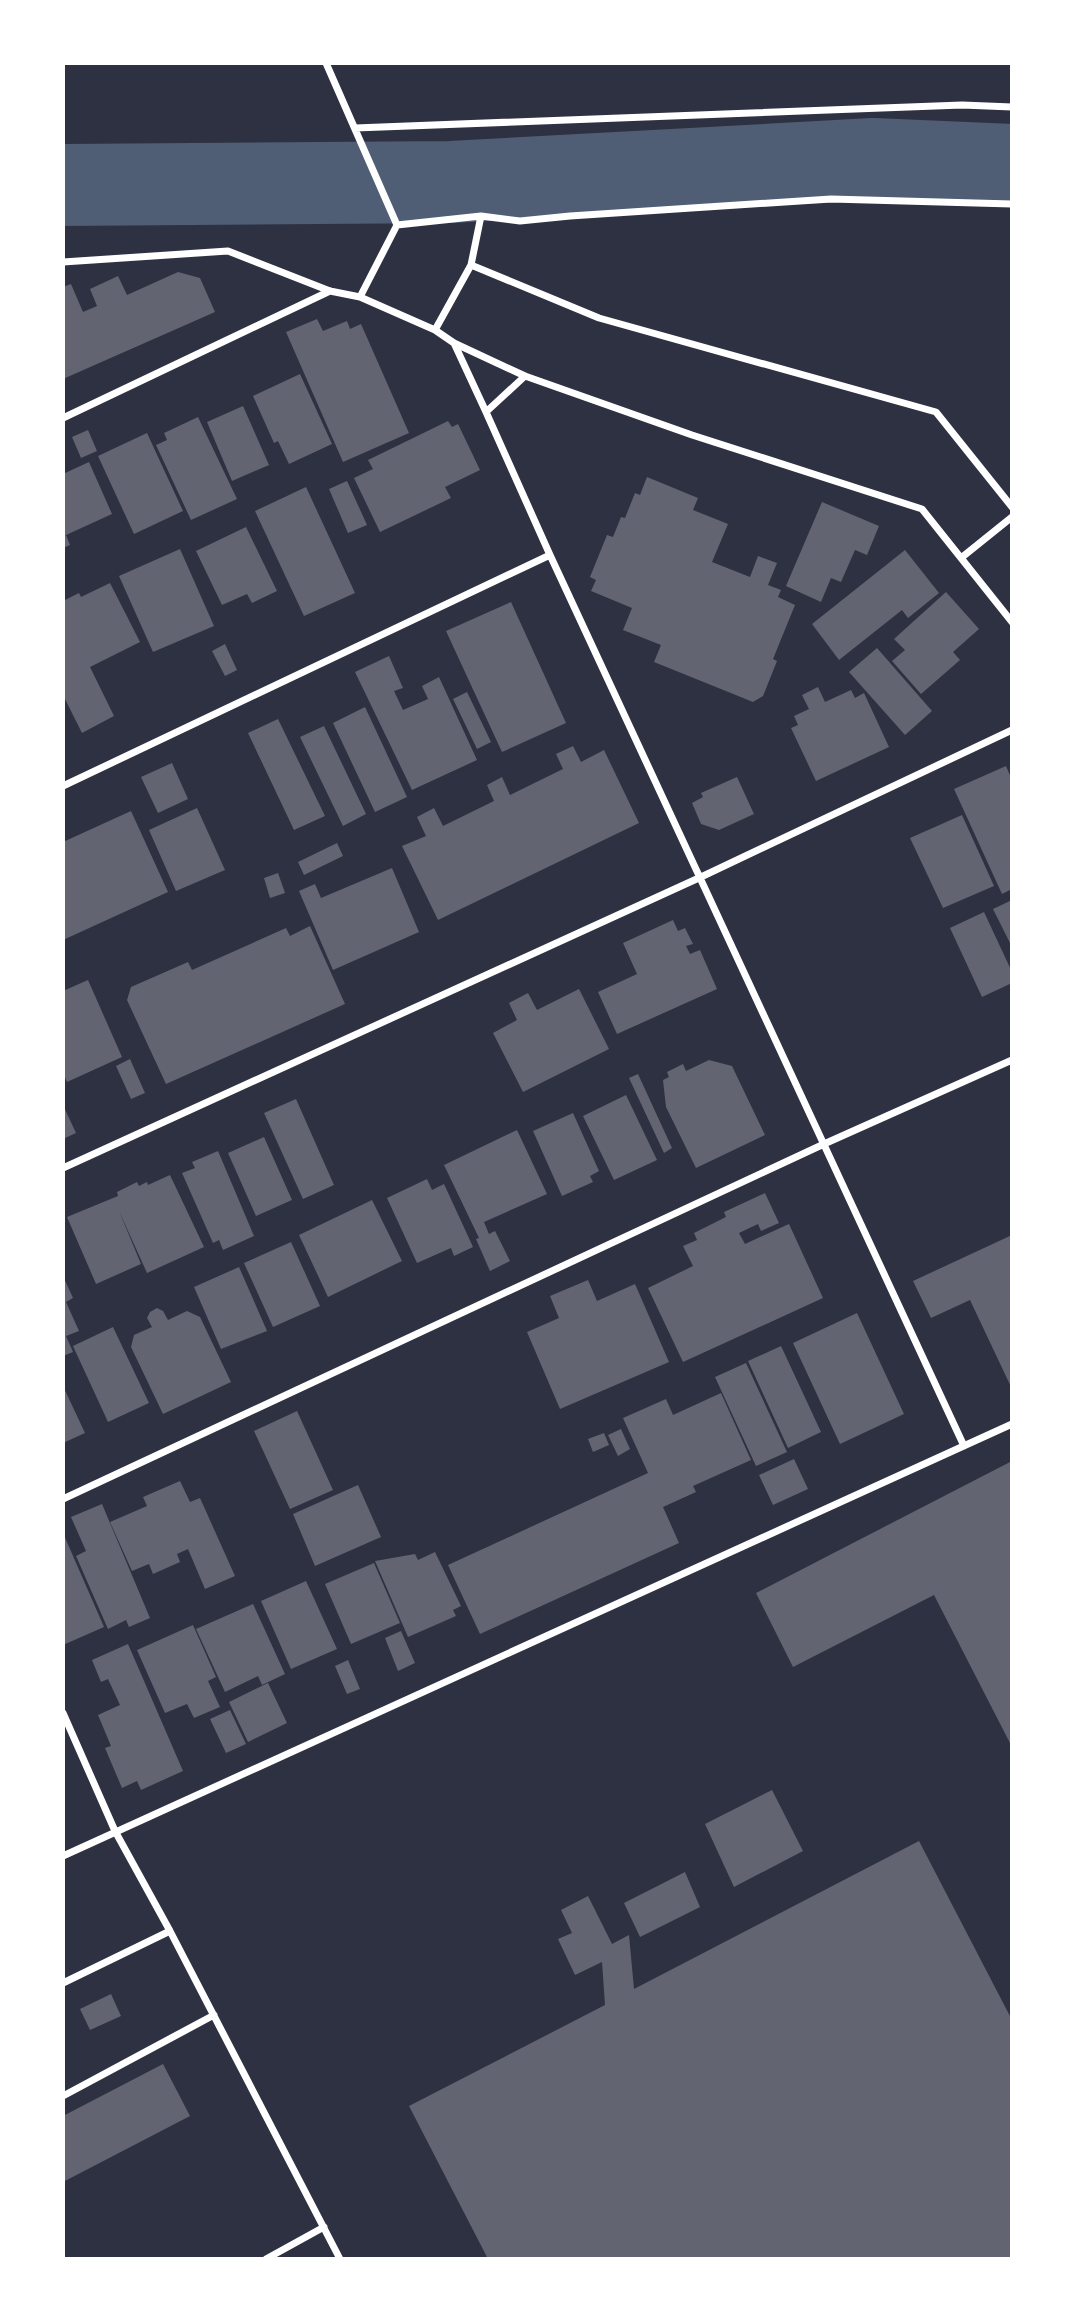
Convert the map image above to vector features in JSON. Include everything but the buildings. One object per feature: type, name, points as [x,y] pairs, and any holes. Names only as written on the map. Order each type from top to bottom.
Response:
[{"type":"street","points":[[326,63],[397,225]]},
{"type":"street","points":[[355,128],[962,104],[1012,107]]},
{"type":"street","points":[[397,225],[481,216],[520,221],[831,199],[1012,204]]},
{"type":"street","points":[[435,330],[471,265],[481,216]]},
{"type":"street","points":[[360,297],[397,225]]},
{"type":"street","points":[[63,262],[228,251],[330,291],[360,297],[435,330],[454,343],[525,376],[692,435],[922,509],[1012,622]]},
{"type":"street","points":[[471,265],[599,318],[936,412],[1012,507]]},
{"type":"street","points":[[63,418],[330,291]]},
{"type":"street","points":[[454,343],[964,1446]]},
{"type":"street","points":[[485,412],[525,376]]},
{"type":"street","points":[[961,558],[1012,517]]},
{"type":"street","points":[[63,786],[550,555]]},
{"type":"street","points":[[63,1168],[701,877],[1012,730]]},
{"type":"street","points":[[63,1499],[824,1144],[1012,1060]]},
{"type":"street","points":[[63,1856],[1012,1424]]},
{"type":"street","points":[[63,1713],[115,1831],[215,2015],[340,2259]]},
{"type":"street","points":[[63,1983],[170,1931]]},
{"type":"street","points":[[63,2096],[215,2015]]},
{"type":"street","points":[[266,2259],[324,2227]]},
{"type":"waterway","points":[[63,185],[451,182],[873,159],[1012,165]]}]
